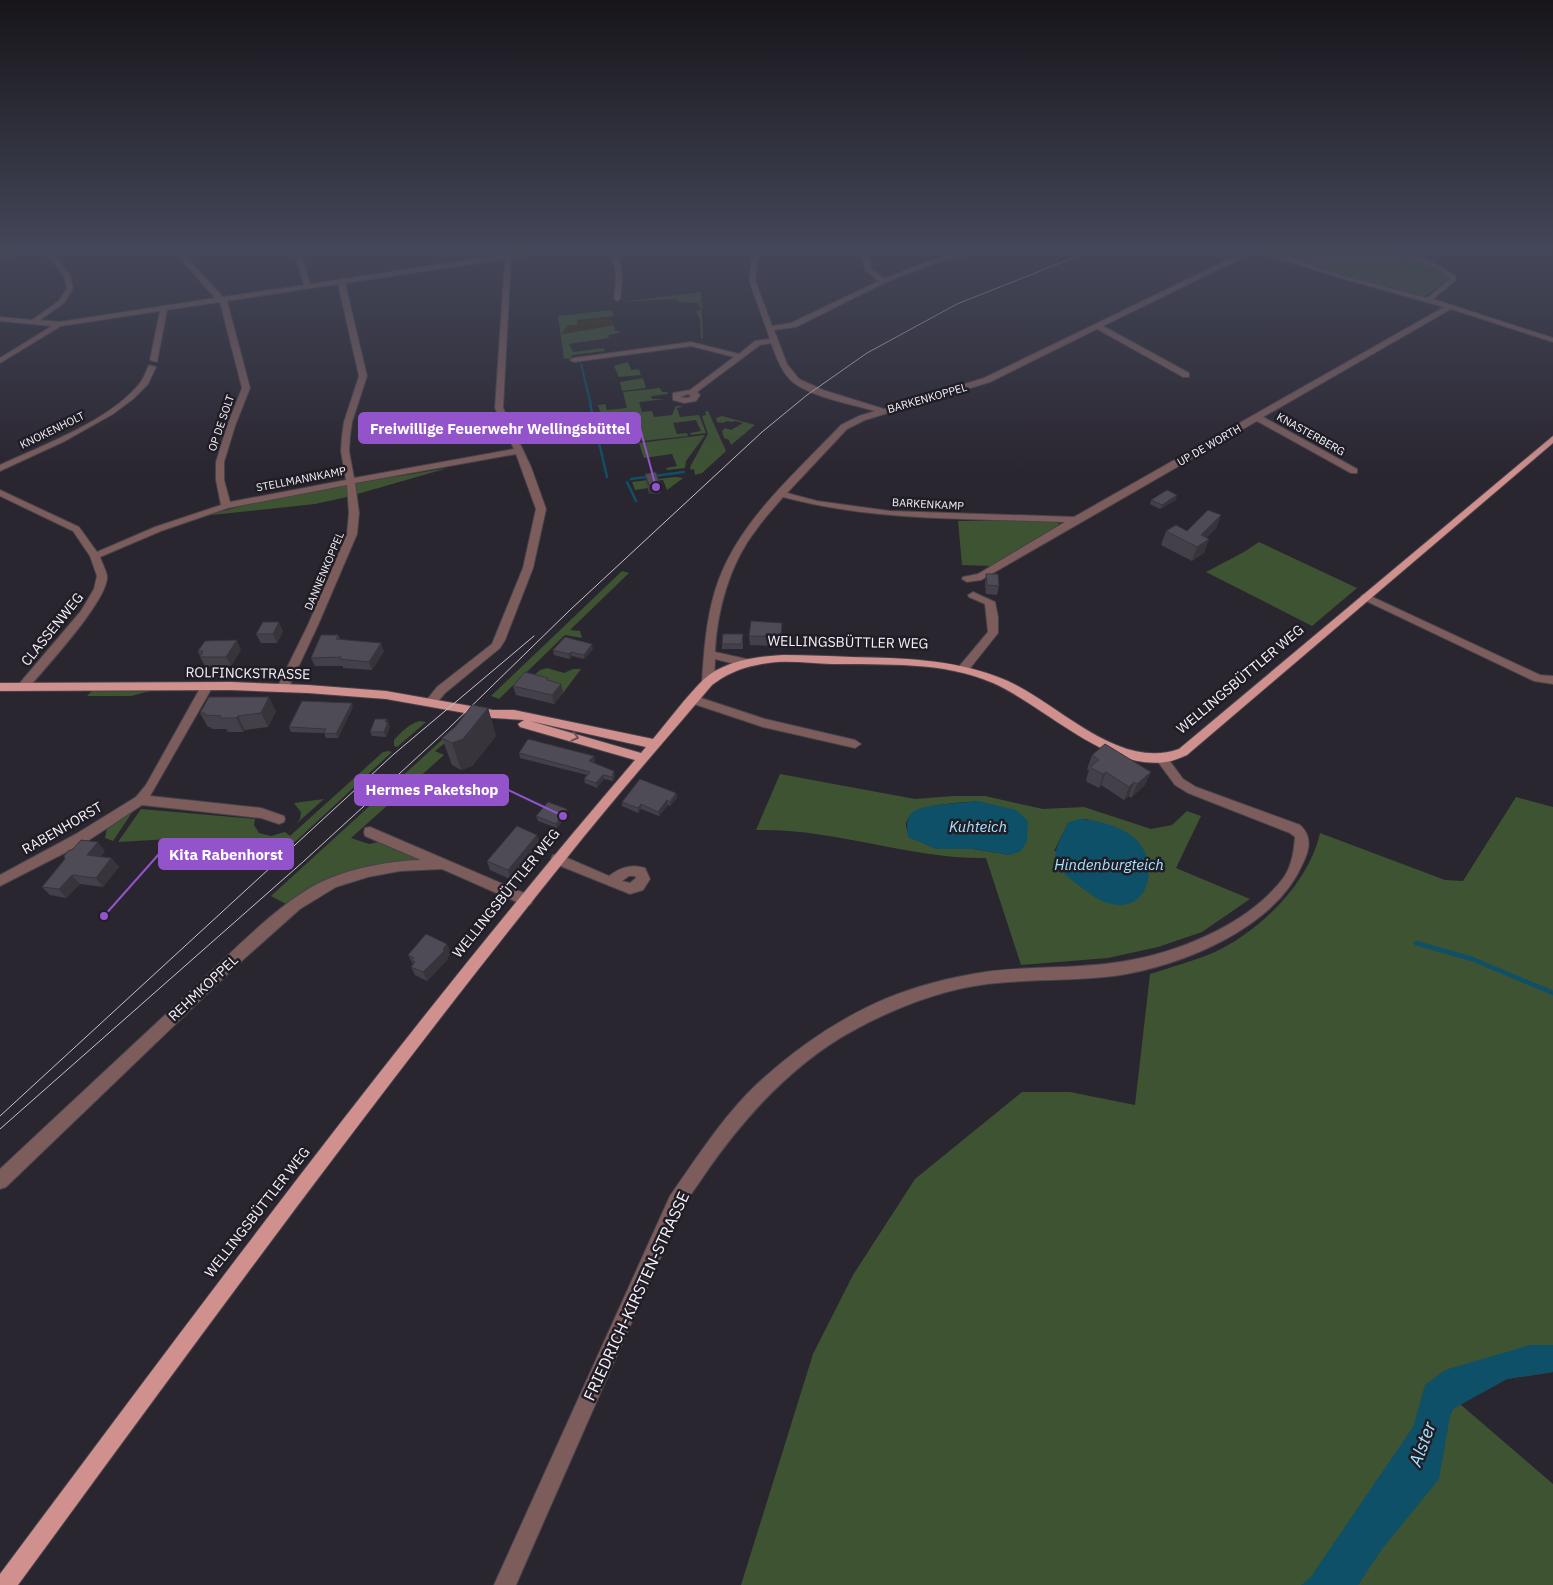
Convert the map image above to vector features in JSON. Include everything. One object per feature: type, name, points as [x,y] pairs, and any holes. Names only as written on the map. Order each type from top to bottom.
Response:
[{"type":"main road","name":"WELLINGSBÜTTLER WEG","points":[[5,1585],[225,1287],[526,900],[654,744],[708,682],[726,671],[747,663],[763,660],[790,659],[929,664],[963,669],[997,681],[1111,747],[1137,755],[1162,759],[1183,752],[1553,439]]},
{"type":"main road","name":"ROLFINCKSTRASSE","points":[[0,687],[207,686],[355,692],[431,702],[493,714],[514,714],[654,744]]},
{"type":"main road","name":"ROLFINCKSTRASSE","points":[[493,714],[507,720],[585,740],[643,758]]},
{"type":"street","points":[[0,361],[59,324]]},
{"type":"street","name":"KNOKENHOLT","points":[[0,468],[82,430],[128,400],[151,377],[161,324]]},
{"type":"street","name":"OP DE SOLT","points":[[226,506],[220,480],[220,462],[231,426],[246,388],[229,324]]},
{"type":"street","name":"DANNENKOPPEL","points":[[283,688],[352,534],[354,513],[352,481],[345,451],[346,436],[348,422],[363,376],[351,324]]},
{"type":"street","points":[[431,702],[444,688],[496,646],[527,573],[541,509],[527,467],[518,451],[500,408],[504,324]]},
{"type":"street","points":[[769,324],[784,364],[796,381],[820,392],[882,411]]},
{"type":"street","points":[[771,328],[795,324]]},
{"type":"street","name":"BARKENKOPPEL","points":[[708,682],[709,654],[720,591],[735,554],[751,529],[781,494],[844,427],[882,411],[988,380],[1104,324]]},
{"type":"street","name":"UP DE WORTH","points":[[967,579],[981,577],[1076,520],[1121,496],[1419,324]]},
{"type":"street","points":[[1504,324],[1553,340]]},
{"type":"street","points":[[1098,327],[1186,375]]},
{"type":"street","points":[[692,392],[758,343],[775,340]]},
{"type":"street","points":[[574,360],[691,344],[739,356]]},
{"type":"street","points":[[844,427],[854,416],[855,409],[850,402]]},
{"type":"street","name":"KNASTERBERG","points":[[1257,417],[1354,471]]},
{"type":"street","name":"STELLMANNKAMP","points":[[95,556],[158,529],[226,506],[518,451]]},
{"type":"street","name":"CLASSENWEG","points":[[0,493],[76,530],[95,556],[102,576],[94,600],[85,613],[23,687]]},
{"type":"street","name":"BARKENKAMP","points":[[781,494],[809,502],[886,513],[973,518],[1076,520]]},
{"type":"street","points":[[963,669],[993,633],[993,617],[990,602],[973,595]]},
{"type":"street","points":[[1366,597],[1538,678],[1553,680]]},
{"type":"street","points":[[709,654],[747,663]]},
{"type":"street","name":"RABENHORST","points":[[0,881],[81,838],[140,800],[150,788],[207,686]]},
{"type":"street","points":[[692,699],[763,723],[855,744]]},
{"type":"street","name":"FRIEDRICH-KIRSTEN-STRASSE","points":[[505,1585],[676,1202],[716,1144],[762,1090],[814,1046],[847,1026],[890,1004],[940,988],[986,978],[1110,970],[1162,959],[1204,943],[1248,919],[1273,898],[1290,879],[1300,856],[1302,835],[1295,829],[1192,790],[1179,782],[1162,759]]},
{"type":"street","points":[[140,800],[261,813],[279,819]]},
{"type":"street","name":"REHMKOPPEL","points":[[370,832],[526,900]]},
{"type":"street","points":[[558,859],[611,882]]},
{"type":"street","name":"REHMKOPPEL","points":[[0,1181],[230,962],[295,905],[332,883],[368,872],[400,866],[443,864]]},
{"type":"green space","points":[[559,324],[577,324],[567,327],[562,334],[614,325],[615,331],[620,333],[608,335],[609,338],[569,344],[573,352],[604,348],[605,351],[571,355],[572,358],[564,359]]},
{"type":"green space","points":[[700,324],[702,324],[703,338],[701,339]]},
{"type":"green space","points":[[628,362],[631,370],[639,369],[641,375],[619,377],[614,366]]},
{"type":"green space","points":[[643,378],[646,388],[622,391],[620,382]]},
{"type":"green space","points":[[660,388],[662,392],[667,392],[668,394],[651,396],[652,399],[665,399],[639,402],[642,412],[652,411],[654,417],[672,415],[676,406],[681,406],[677,408],[680,417],[699,415],[706,433],[691,435],[690,433],[701,431],[696,420],[673,423],[677,434],[687,433],[688,436],[642,441],[639,433],[635,433],[629,413],[602,417],[598,405],[605,404],[607,410],[627,408],[623,392]]},
{"type":"green space","points":[[708,411],[726,451],[702,473],[695,475],[694,469],[691,470],[690,467],[708,434],[702,416],[706,415],[705,412]]},
{"type":"green space","points":[[722,416],[755,425],[731,445],[729,440],[724,438],[722,431],[725,428],[731,430],[743,423],[735,421],[717,422],[716,418]]},
{"type":"green space","points":[[705,435],[686,461],[685,468],[667,470],[666,468],[677,466],[672,454],[644,458],[639,443]]},
{"type":"green space","points":[[448,468],[347,497],[315,504],[203,516],[285,495]]},
{"type":"green space","points":[[675,477],[683,478],[667,490],[663,480],[646,482],[648,488],[635,490],[632,482]]},
{"type":"green space","points":[[958,521],[1053,521],[1060,524],[991,566],[962,565]]},
{"type":"green space","points":[[1259,542],[1357,588],[1312,626],[1206,572]]},
{"type":"green space","points":[[622,571],[629,573],[570,630],[580,631],[582,638],[565,635],[499,699],[491,696]]},
{"type":"green space","points":[[547,668],[564,673],[573,669],[581,669],[563,693],[528,681],[540,670]]},
{"type":"green space","points":[[154,690],[131,696],[87,696],[92,691]]},
{"type":"green space","points":[[420,721],[426,722],[397,747],[394,746],[394,740],[399,734],[409,726]]},
{"type":"green space","points":[[455,728],[457,733],[435,751],[444,755],[351,838],[369,844],[383,841],[422,861],[383,865],[288,905],[271,896]]},
{"type":"green space","points":[[383,752],[392,752],[297,840],[265,865],[219,865],[226,852],[167,852],[173,844],[170,839],[118,842],[141,809],[255,819],[254,825],[259,833],[271,836],[285,832],[290,836]]},
{"type":"green space","points":[[780,774],[915,799],[985,796],[1043,809],[1084,807],[1151,829],[1172,825],[1187,811],[1201,816],[1176,868],[1250,899],[1202,932],[1158,947],[1108,958],[1021,965],[986,858],[929,854],[814,834],[756,830]],"holes":[[[978,801],[1010,855],[973,849],[937,849],[909,837],[906,825],[909,818],[916,812],[936,806]],[[1086,819],[1121,831],[1140,844],[1054,851],[1068,823]]]},
{"type":"green space","points":[[1516,797],[1553,807],[1553,1372],[1507,1379],[1460,1404],[1553,1484],[1553,1585],[741,1585],[813,1354],[853,1275],[915,1179],[1022,1092],[1070,1092],[1135,1105],[1150,974],[1215,952],[1249,932],[1294,887],[1314,852],[1320,833],[1445,880],[1463,881]]},
{"type":"green space","points":[[324,799],[296,824],[300,819],[301,812],[294,803]]},
{"type":"green space","points":[[133,811],[113,841],[105,838],[107,828]]},
{"type":"sand","points":[[568,325],[614,325],[561,334]]},
{"type":"water","name":"Kuhteich","points":[[978,801],[1016,810],[1028,821],[1027,841],[1021,851],[1010,855],[973,849],[937,849],[908,837],[908,820],[914,811],[935,805]]},
{"type":"water","name":"Hindenburgteich","points":[[1078,819],[1094,821],[1120,829],[1135,838],[1140,844],[1145,854],[1149,876],[1141,895],[1134,901],[1124,905],[1112,904],[1101,900],[1091,895],[1064,874],[1059,867],[1055,854],[1057,847],[1068,823]]},
{"type":"water","name":"Alster","points":[[1530,1345],[1553,1345],[1553,1372],[1507,1379],[1453,1409],[1450,1416],[1439,1479],[1382,1549],[1358,1585],[1301,1585],[1310,1578],[1413,1427],[1425,1385],[1445,1370]]},
{"type":"building","points":[[656,472],[660,484],[649,485],[645,474]]},
{"type":"building","points":[[1167,490],[1177,495],[1162,505],[1151,500]]},
{"type":"building","points":[[1208,510],[1221,515],[1201,535],[1209,539],[1197,547],[1166,531],[1176,525],[1187,531]]},
{"type":"building","points":[[986,574],[998,574],[999,586],[987,585]]},
{"type":"building","points":[[751,621],[782,623],[781,637],[749,636]]},
{"type":"building","points":[[263,622],[279,622],[273,634],[256,634]]},
{"type":"building","points":[[723,634],[743,634],[742,644],[722,644]]},
{"type":"building","points":[[321,635],[338,635],[336,639],[381,643],[369,662],[340,659],[341,657],[311,658]]},
{"type":"building","points":[[565,637],[592,644],[584,655],[553,650]]},
{"type":"building","points":[[237,640],[226,657],[200,657],[203,651],[198,651],[205,641]]},
{"type":"building","points":[[525,672],[548,678],[547,680],[561,684],[552,695],[513,686]]},
{"type":"building","points":[[209,697],[269,697],[261,713],[238,716],[236,718],[220,718],[221,716],[200,713]]},
{"type":"building","points":[[302,701],[352,703],[336,734],[324,733],[326,729],[289,727]]},
{"type":"building","points":[[472,705],[488,708],[463,739],[452,743],[442,738],[456,726]]},
{"type":"building","points":[[375,719],[387,719],[385,722],[388,722],[384,732],[370,732]]},
{"type":"building","points":[[528,739],[594,756],[589,761],[614,771],[612,777],[603,775],[596,783],[584,779],[590,772],[519,753]]},
{"type":"building","points":[[1105,744],[1151,772],[1137,784],[1134,782],[1129,787],[1106,772],[1103,774],[1091,768],[1099,760],[1092,755]]},
{"type":"building","points":[[640,779],[676,793],[670,802],[667,800],[658,812],[641,804],[638,808],[622,802]]},
{"type":"building","points":[[548,802],[567,809],[556,824],[536,816]]},
{"type":"building","points":[[517,826],[537,835],[508,870],[487,861]]},
{"type":"building","points":[[81,840],[98,842],[87,855],[111,858],[96,878],[72,875],[59,889],[42,887],[65,859],[64,856],[68,851],[73,849]]},
{"type":"building","points":[[426,934],[447,944],[443,949],[445,950],[423,972],[411,967],[415,962],[412,960],[414,958],[408,955]]},
{"type":"waterway","points":[[581,364],[591,405]]},
{"type":"waterway","points":[[590,404],[607,477]]},
{"type":"waterway","points":[[631,479],[684,472]]},
{"type":"waterway","points":[[627,482],[636,501]]},
{"type":"waterway","points":[[1416,943],[1472,959],[1553,993]]},
{"type":"tram line","points":[[0,1129],[304,861],[447,730],[570,610],[762,432],[807,395],[867,353],[920,324]]},
{"type":"tram line","points":[[0,1116],[394,754],[534,636]]},
{"type":"place","name":"Freiwillige Feuerwehr Wellingsbüttel","points":[[656,487]]},
{"type":"place","name":"Hermes Paketshop","points":[[563,816]]},
{"type":"place","name":"Kita Rabenhorst","points":[[104,916]]}]
